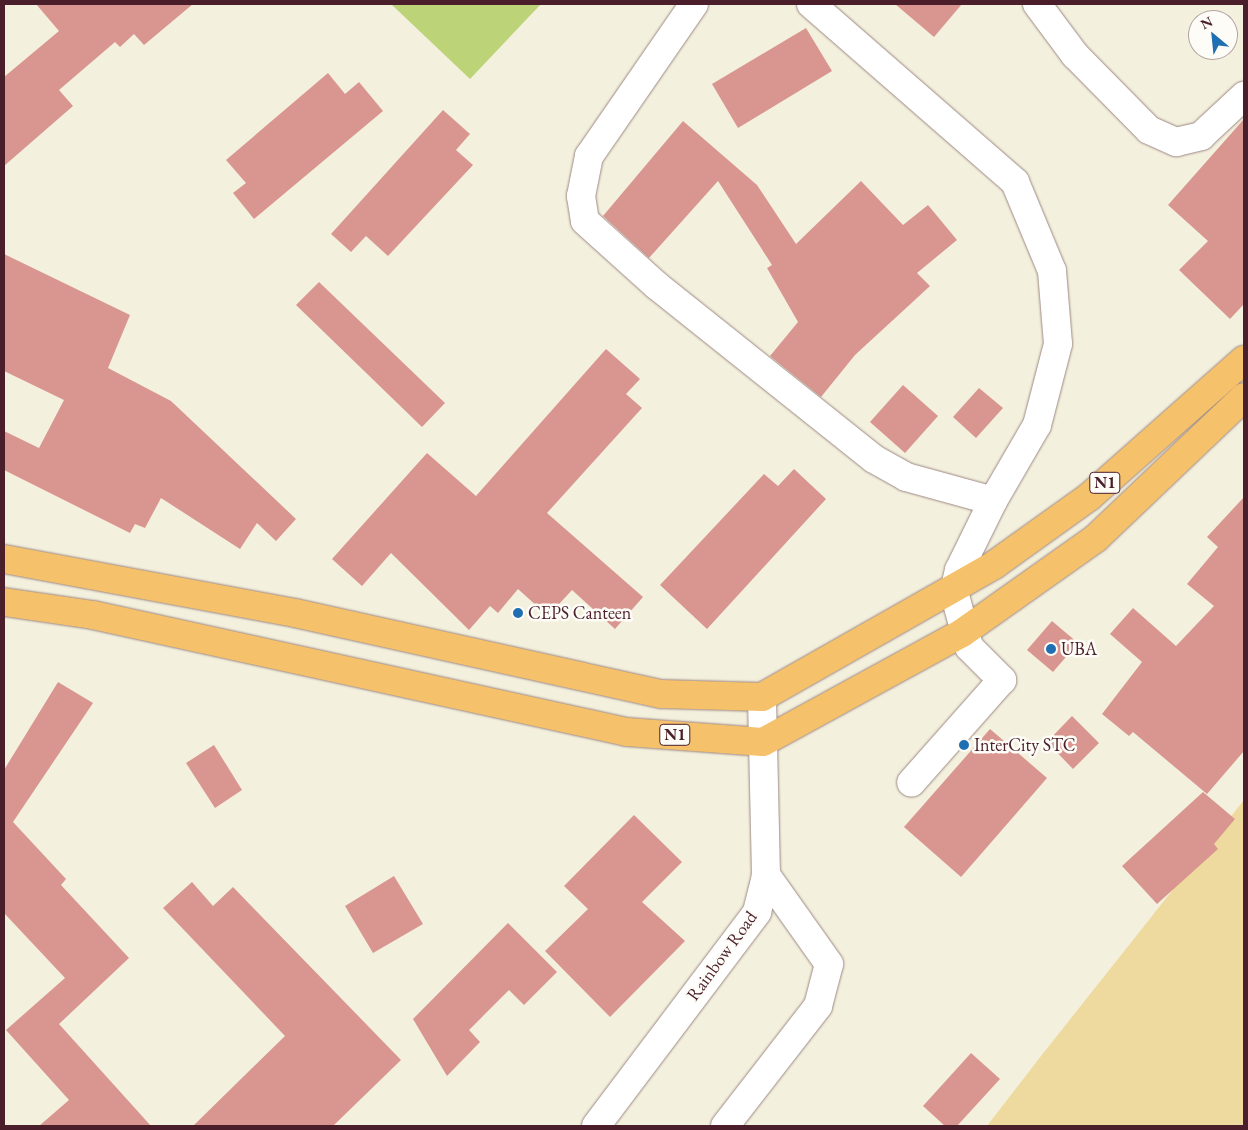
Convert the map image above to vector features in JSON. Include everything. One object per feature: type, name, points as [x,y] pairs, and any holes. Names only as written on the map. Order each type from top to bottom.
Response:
[{"type":"highway","name":"N1","points":[[4,559],[295,613],[661,694],[762,697],[954,592],[1089,497],[1244,360]]},
{"type":"highway","name":"N1","points":[[4,602],[93,615],[628,732],[763,742],[962,633],[1096,538],[1244,397]]},
{"type":"street","points":[[694,4],[589,156],[581,196],[585,221],[656,285],[874,459],[906,477],[993,501]]},
{"type":"street","points":[[811,4],[1016,182],[1052,271],[1058,344],[1037,425],[993,501],[959,570],[954,592],[962,633],[969,647],[1002,680],[911,783]]},
{"type":"street","points":[[1037,4],[1075,55],[1149,130],[1176,142],[1201,136],[1244,96]]},
{"type":"street","name":"Rainbow Road","points":[[596,1126],[757,912],[766,874],[762,697]]},
{"type":"street","points":[[725,1126],[818,1006],[829,964],[766,874]]},
{"type":"green space","points":[[391,4],[541,4],[470,79]]},
{"type":"sand","points":[[1244,800],[1244,1126],[987,1126],[1041,1056]]},
{"type":"building","points":[[36,4],[193,4],[144,45],[134,34],[120,47],[115,42],[59,90],[73,106],[4,166],[4,77],[59,31]]},
{"type":"building","points":[[895,4],[962,4],[934,37]]},
{"type":"building","points":[[806,28],[832,71],[738,128],[712,84]]},
{"type":"building","points":[[328,73],[345,94],[359,82],[383,111],[254,219],[233,193],[246,183],[226,160]]},
{"type":"building","points":[[443,110],[470,134],[456,150],[473,165],[388,256],[366,236],[351,252],[331,234]]},
{"type":"building","points":[[1244,119],[1244,304],[1230,319],[1179,270],[1208,241],[1168,205]]},
{"type":"building","points":[[683,121],[757,185],[796,244],[861,181],[903,225],[928,205],[957,240],[917,273],[930,286],[855,355],[821,397],[770,356],[798,322],[767,268],[772,265],[718,181],[649,258],[603,216]]},
{"type":"building","points":[[4,254],[130,315],[108,368],[171,401],[296,519],[276,541],[257,523],[240,549],[161,498],[145,528],[135,524],[130,533],[4,470],[4,431],[39,448],[64,400],[4,371]]},
{"type":"building","points":[[319,282],[445,403],[422,427],[296,305]]},
{"type":"building","points":[[606,349],[640,379],[626,394],[642,408],[547,513],[643,597],[615,629],[572,590],[548,616],[518,589],[498,613],[490,606],[469,630],[391,553],[362,586],[332,559],[427,453],[476,496]]},
{"type":"building","points":[[903,385],[938,416],[905,453],[870,422]]},
{"type":"building","points":[[979,388],[1003,408],[976,438],[953,417]]},
{"type":"building","points":[[794,469],[826,499],[707,629],[660,585],[764,474],[778,486]]},
{"type":"building","points":[[1244,497],[1244,751],[1207,794],[1133,732],[1129,736],[1102,714],[1142,662],[1110,634],[1133,608],[1176,646],[1214,606],[1187,584],[1218,547],[1207,537]]},
{"type":"building","points":[[1052,621],[1078,643],[1053,672],[1027,650]]},
{"type":"building","points":[[58,682],[93,703],[13,822],[66,879],[61,885],[129,958],[59,1024],[151,1126],[39,1126],[69,1100],[6,1030],[65,978],[4,913],[4,770]]},
{"type":"building","points":[[1072,716],[1099,743],[1073,769],[1047,742]]},
{"type":"building","points":[[990,729],[1047,778],[961,877],[904,827]]},
{"type":"building","points":[[214,745],[242,790],[215,808],[186,763]]},
{"type":"building","points":[[1203,792],[1235,819],[1214,844],[1218,849],[1157,904],[1122,866]]},
{"type":"building","points":[[634,815],[682,862],[642,902],[685,941],[610,1017],[545,951],[588,909],[564,886]]},
{"type":"building","points":[[394,876],[423,924],[373,953],[345,906]]},
{"type":"building","points":[[192,882],[213,906],[233,887],[401,1060],[333,1126],[193,1126],[285,1036],[163,908]]},
{"type":"building","points":[[508,923],[557,972],[524,1005],[509,990],[469,1030],[480,1042],[447,1076],[413,1019]]},
{"type":"building","points":[[971,1053],[1000,1079],[957,1126],[945,1126],[923,1106]]},
{"type":"place","name":"CEPS Canteen","points":[[518,613]]},
{"type":"place","name":"UBA","points":[[1051,649]]},
{"type":"place","name":"InterCity STC","points":[[964,745]]}]
